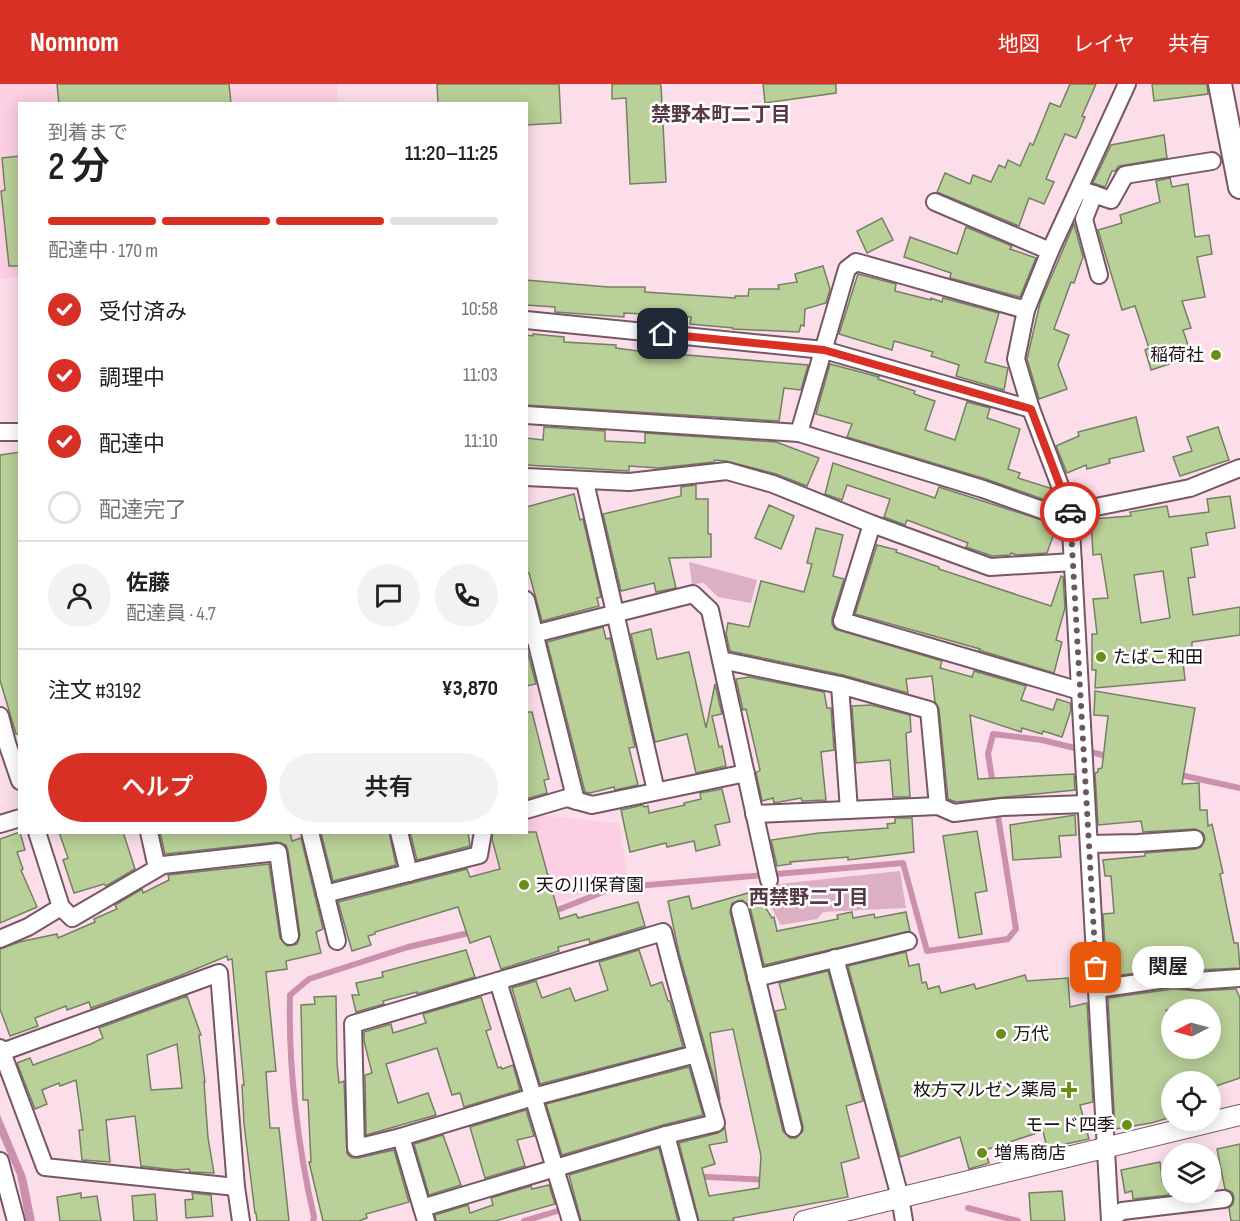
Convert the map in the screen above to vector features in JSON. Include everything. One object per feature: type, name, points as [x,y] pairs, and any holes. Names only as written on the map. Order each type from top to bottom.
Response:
[{"type":"main road","points":[[1220,84],[1240,187]]},
{"type":"street","points":[[1110,1220],[1070,512],[1031,409],[1016,359],[1026,310],[1050,250],[1086,192],[1127,84]]},
{"type":"street","points":[[1086,192],[1110,200],[1125,175],[1212,161]]},
{"type":"street","points":[[1086,192],[1084,219],[1100,275]]},
{"type":"street","points":[[935,202],[1050,250]]},
{"type":"street","points":[[799,433],[847,270],[856,262],[1026,310]]},
{"type":"street","points":[[528,320],[824,350],[1031,409]]},
{"type":"street","points":[[528,415],[799,433],[983,489],[1056,514],[1190,488],[1240,468]]},
{"type":"street","points":[[0,432],[18,432]]},
{"type":"street","points":[[528,477],[585,482],[628,482],[727,471],[773,484],[872,524],[990,567],[1073,562]]},
{"type":"street","points":[[585,482],[656,791]]},
{"type":"street","points":[[872,524],[842,621],[1080,691]]},
{"type":"street","points":[[531,635],[693,594],[710,610],[768,875]]},
{"type":"street","points":[[528,614],[531,635],[576,801]]},
{"type":"street","points":[[721,660],[840,685],[929,710],[938,806]]},
{"type":"street","points":[[840,685],[849,810]]},
{"type":"street","points":[[0,716],[18,774]]},
{"type":"street","points":[[528,809],[567,798],[592,805],[746,773]]},
{"type":"street","points":[[754,814],[938,806],[954,813],[1002,807],[1086,804]]},
{"type":"street","points":[[0,824],[18,819]]},
{"type":"street","points":[[38,834],[61,907],[72,918],[163,865],[278,852],[290,936]]},
{"type":"street","points":[[149,834],[157,868]]},
{"type":"street","points":[[311,834],[337,941]]},
{"type":"street","points":[[399,834],[409,873]]},
{"type":"street","points":[[326,894],[478,855],[483,834]]},
{"type":"street","points":[[1089,844],[1195,839]]},
{"type":"street","points":[[0,939],[28,927],[61,907]]},
{"type":"street","points":[[740,910],[793,1128]]},
{"type":"street","points":[[401,1137],[424,1215],[555,1168],[666,1135],[716,1123],[696,1054],[684,1015],[663,932],[353,1024],[356,1148],[401,1137],[533,1096],[696,1054]]},
{"type":"street","points":[[756,978],[908,942]]},
{"type":"street","points":[[835,958],[900,1197],[904,1221]]},
{"type":"street","points":[[236,1187],[45,1167],[1,1050],[219,973],[236,1187],[241,1221]]},
{"type":"street","points":[[1097,988],[1173,978],[1197,981],[1239,978]]},
{"type":"street","points":[[498,981],[569,1214]]},
{"type":"street","points":[[804,1221],[1240,1115]]},
{"type":"street","points":[[666,1135],[689,1221]]},
{"type":"street","points":[[0,1161],[16,1221]]},
{"type":"street","points":[[1110,1220],[1122,1211],[1224,1199]]},
{"type":"shaded area","points":[[0,84],[337,84],[338,102],[18,102],[18,277],[0,279]]},
{"type":"shaded area","points":[[689,562],[757,580],[751,603],[718,597],[704,583],[692,584]]},
{"type":"shaded area","points":[[539,815],[619,823],[628,880],[613,883],[543,908],[487,916],[473,870],[483,865],[488,834],[528,834],[528,819]]},
{"type":"shaded area","points":[[900,871],[906,908],[823,912],[817,919],[781,925],[759,886]]},
{"type":"shaded area","points":[[0,1115],[26,1177],[35,1221],[26,1221],[17,1175],[0,1136]]},
{"type":"building","points":[[57,84],[229,84],[231,102],[59,102]]},
{"type":"building","points":[[437,84],[559,84],[561,123],[528,125],[528,102],[438,102]]},
{"type":"building","points":[[612,84],[660,84],[666,182],[630,184],[626,98],[612,99]]},
{"type":"building","points":[[763,84],[836,84],[836,93],[765,103]]},
{"type":"building","points":[[1070,84],[1096,84],[1082,116],[1085,117],[1076,138],[1065,134],[1058,150],[1046,179],[1054,182],[1044,204],[1029,198],[1019,226],[937,192],[945,173],[970,184],[973,175],[991,182],[999,165],[1005,168],[1008,160],[1020,166],[1030,143],[1033,145],[1050,103],[1060,107]]},
{"type":"building","points":[[1152,84],[1207,84],[1208,94],[1154,101]]},
{"type":"building","points":[[1164,135],[1167,158],[1119,166],[1112,171],[1105,187],[1093,183],[1111,145]]},
{"type":"building","points":[[18,156],[18,266],[9,266],[1,191],[5,190],[2,158]]},
{"type":"building","points":[[1170,178],[1172,187],[1188,184],[1195,237],[1209,235],[1212,254],[1197,257],[1205,297],[1182,301],[1191,328],[1183,330],[1189,348],[1182,351],[1185,359],[1151,370],[1145,350],[1149,348],[1135,306],[1122,310],[1098,230],[1122,223],[1120,215],[1160,202],[1156,181]]},
{"type":"building","points":[[882,218],[893,240],[867,253],[857,231]]},
{"type":"building","points":[[1074,224],[1083,257],[1054,329],[1069,335],[1058,365],[1067,389],[1039,399],[1027,359],[1040,303]]},
{"type":"building","points":[[966,227],[1012,246],[1010,249],[1036,258],[1020,297],[950,278],[951,273],[904,257],[910,237],[957,254]]},
{"type":"building","points":[[823,266],[830,289],[826,303],[805,309],[804,326],[801,325],[799,332],[733,329],[690,324],[691,317],[624,313],[624,317],[555,312],[555,307],[528,305],[528,280],[608,287],[645,287],[645,292],[735,298],[735,296],[748,296],[749,289],[779,289],[778,285],[797,282],[795,274]]},
{"type":"building","points":[[858,274],[896,284],[895,291],[942,302],[943,298],[999,313],[985,362],[1008,368],[1004,390],[956,376],[959,365],[931,356],[933,352],[894,341],[892,350],[839,334]]},
{"type":"building","points":[[533,334],[564,337],[564,342],[616,345],[616,348],[638,351],[808,365],[801,390],[784,388],[779,421],[528,405],[528,335],[533,336]]},
{"type":"building","points":[[830,364],[879,377],[878,379],[915,391],[914,394],[935,401],[925,430],[955,440],[967,402],[990,408],[987,418],[1020,429],[1008,469],[1020,473],[1018,478],[1050,488],[1048,501],[986,479],[847,437],[852,424],[816,414]]},
{"type":"building","points":[[1136,417],[1144,451],[1109,459],[1110,463],[1087,469],[1086,465],[1067,473],[1056,446],[1079,436],[1078,432]]},
{"type":"building","points":[[544,427],[605,431],[605,441],[645,443],[645,433],[776,442],[819,458],[807,486],[776,474],[715,460],[714,462],[658,468],[629,466],[629,471],[528,465],[528,438],[543,440]]},
{"type":"building","points":[[1218,427],[1229,460],[1180,476],[1173,457],[1192,451],[1187,437]]},
{"type":"building","points":[[18,452],[18,734],[16,734],[0,680],[0,455]]},
{"type":"building","points":[[833,463],[935,498],[939,487],[1057,525],[1047,553],[1017,555],[1011,553],[1010,555],[992,556],[966,547],[968,543],[907,520],[905,525],[884,517],[890,499],[847,485],[842,500],[825,494]]},
{"type":"building","points":[[696,485],[696,499],[708,499],[708,534],[711,534],[711,557],[669,558],[676,588],[656,592],[654,583],[621,591],[603,514],[681,496],[681,487]]},
{"type":"building","points":[[574,494],[580,520],[583,519],[601,597],[597,598],[599,606],[542,621],[528,573],[528,506]]},
{"type":"building","points":[[1230,496],[1235,528],[1206,533],[1208,545],[1191,548],[1195,577],[1188,578],[1193,615],[1240,607],[1240,635],[1192,642],[1192,650],[1182,651],[1185,680],[1095,688],[1096,670],[1092,670],[1092,634],[1097,634],[1093,599],[1108,598],[1101,554],[1093,555],[1091,519],[1131,516],[1130,512],[1167,506],[1169,517],[1209,512],[1207,499]],"holes":[[[1163,571],[1170,618],[1141,623],[1134,575]]]},
{"type":"building","points":[[769,505],[794,516],[781,549],[755,538]]},
{"type":"building","points":[[816,528],[843,535],[833,576],[844,579],[832,618],[835,629],[942,661],[940,668],[972,677],[974,671],[1026,686],[1021,700],[1053,710],[1057,699],[1070,703],[1071,710],[1062,737],[1022,728],[1021,732],[970,715],[978,779],[1074,774],[1075,790],[956,802],[948,799],[939,709],[935,702],[932,676],[906,679],[908,693],[843,675],[730,651],[726,634],[728,623],[749,627],[761,581],[804,592],[812,564],[807,563]]},
{"type":"building","points":[[877,545],[897,550],[896,552],[939,567],[939,569],[1051,606],[1061,576],[1063,577],[1065,608],[1056,640],[1062,642],[1054,673],[980,649],[855,614]]},
{"type":"building","points":[[603,627],[606,639],[610,638],[635,747],[629,748],[638,785],[615,790],[614,787],[590,793],[585,792],[547,642]]},
{"type":"building","points":[[651,629],[657,659],[689,652],[706,728],[715,684],[722,714],[712,716],[726,766],[696,773],[687,734],[655,742],[631,634]]},
{"type":"building","points":[[528,654],[536,684],[528,686]]},
{"type":"building","points":[[749,677],[824,692],[827,708],[831,708],[834,750],[821,752],[826,800],[802,801],[801,798],[774,803],[773,798],[762,801],[756,773],[760,770],[746,709],[743,710],[736,679]]},
{"type":"building","points":[[1095,691],[1195,708],[1182,784],[1199,783],[1200,810],[1207,810],[1208,826],[1212,824],[1223,873],[1220,874],[1234,943],[1238,943],[1240,968],[1197,970],[1172,968],[1107,977],[1103,914],[1114,913],[1111,876],[1105,876],[1103,860],[1145,856],[1145,853],[1196,849],[1201,847],[1205,839],[1203,833],[1195,829],[1143,832],[1141,821],[1098,825],[1095,773],[1102,768],[1108,716],[1094,715]]},
{"type":"building","points":[[871,705],[910,715],[911,732],[906,733],[910,797],[893,797],[890,760],[856,763],[852,706]]},
{"type":"building","points":[[528,712],[532,712],[549,779],[544,780],[547,793],[528,798]]},
{"type":"building","points":[[722,789],[730,822],[715,825],[720,845],[696,851],[694,841],[667,847],[666,843],[630,852],[621,810],[643,805],[648,806],[649,813],[685,805],[684,803],[701,799],[700,793]]},
{"type":"building","points":[[1075,815],[1076,835],[1059,836],[1061,857],[1013,860],[1010,825]]},
{"type":"building","points":[[895,818],[912,818],[914,852],[848,860],[848,857],[790,862],[791,864],[777,866],[771,840],[819,833],[888,828],[887,824],[895,823]]},
{"type":"building","points":[[977,831],[987,891],[975,893],[982,934],[959,938],[943,836]]},
{"type":"building","points":[[536,832],[560,919],[576,914],[578,918],[638,902],[645,926],[590,943],[589,939],[558,947],[559,951],[501,969],[490,936],[470,943],[458,907],[375,932],[368,936],[371,945],[352,951],[338,902],[467,869],[470,877],[500,869],[493,834]]},
{"type":"building","points":[[18,833],[21,834],[25,850],[17,852],[23,869],[21,870],[37,907],[0,923],[0,839]]},
{"type":"building","points":[[60,834],[124,834],[135,869],[106,886],[104,884],[74,893],[63,860],[68,858]]},
{"type":"building","points":[[160,834],[290,834],[292,841],[301,838],[323,929],[316,932],[321,953],[286,961],[287,969],[266,972],[276,1071],[266,1072],[270,1128],[279,1128],[289,1221],[257,1221],[255,1213],[244,1124],[242,1085],[244,1085],[232,959],[228,960],[227,956],[91,1008],[89,1002],[67,1010],[66,1006],[35,1018],[38,1026],[10,1036],[0,1009],[0,949],[19,942],[57,934],[58,938],[95,922],[94,919],[117,909],[115,905],[142,889],[143,893],[169,880],[168,875],[269,864],[280,938],[287,946],[297,944],[300,935],[286,845],[277,842],[165,854]]},
{"type":"building","points":[[321,834],[389,834],[396,865],[333,881]]},
{"type":"building","points":[[410,834],[468,834],[470,846],[417,860]]},
{"type":"building","points":[[755,891],[772,918],[774,917],[777,931],[838,919],[837,915],[852,912],[853,918],[874,914],[875,918],[906,912],[910,931],[764,965],[750,907],[742,900],[732,903],[730,912],[783,1131],[790,1138],[796,1138],[803,1131],[803,1126],[775,1011],[786,1009],[779,983],[828,971],[863,1101],[846,1106],[859,1158],[841,1163],[848,1197],[733,1218],[734,1221],[699,1221],[679,1143],[718,1133],[725,1128],[727,1142],[709,1145],[715,1164],[702,1168],[709,1196],[759,1188],[761,1156],[733,1029],[710,1033],[720,1100],[679,953],[668,901],[689,896],[692,909]]},
{"type":"building","points":[[466,950],[475,977],[417,994],[417,992],[383,1001],[384,1004],[356,1012],[352,995],[359,995],[356,983],[383,977],[382,972]]},
{"type":"building","points":[[639,950],[651,986],[662,982],[683,1047],[540,1084],[512,988],[536,981],[542,998],[570,988],[575,1001],[608,990],[599,962]]},
{"type":"building","points":[[906,952],[909,966],[919,964],[922,983],[926,982],[928,989],[939,986],[941,993],[974,984],[976,989],[1025,975],[1027,981],[1068,978],[1070,1007],[1087,1003],[1093,1102],[1080,1105],[1089,1139],[1047,1148],[1043,1131],[985,1150],[989,1163],[969,1169],[960,1137],[900,1157],[848,966]]},
{"type":"building","points":[[1173,989],[1198,991],[1236,989],[1240,998],[1240,1078],[1221,1084],[1221,1071],[1161,1071],[1161,1120],[1115,1129],[1108,998]]},
{"type":"building","points":[[187,996],[201,1035],[199,1035],[205,1082],[208,1138],[214,1173],[141,1166],[135,1116],[106,1120],[110,1162],[82,1160],[79,1130],[83,1130],[76,1080],[60,1086],[59,1083],[42,1090],[47,1104],[35,1109],[17,1063],[30,1058],[33,1065],[91,1044],[103,1038],[99,1028]],"holes":[[[177,1044],[182,1088],[151,1090],[147,1055]]]},
{"type":"building","points":[[336,996],[337,1063],[339,1083],[344,1081],[347,1154],[352,1158],[358,1158],[394,1150],[409,1202],[366,1214],[367,1218],[359,1221],[323,1221],[309,1162],[311,1162],[308,1100],[303,1100],[301,1005],[315,1004],[314,997]]},
{"type":"building","points":[[481,997],[491,1029],[486,1031],[498,1068],[513,1065],[520,1090],[464,1107],[460,1093],[452,1095],[437,1048],[386,1064],[398,1103],[428,1093],[436,1115],[366,1135],[365,1075],[372,1073],[364,1032],[391,1024],[393,1033],[426,1023],[423,1014]]},
{"type":"building","points":[[689,1067],[703,1115],[562,1155],[546,1104]]},
{"type":"building","points":[[526,1110],[534,1136],[517,1140],[525,1166],[485,1178],[470,1127]]},
{"type":"building","points":[[443,1135],[461,1185],[429,1195],[414,1144]]},
{"type":"building","points":[[1240,1144],[1240,1221],[1231,1221],[1229,1208],[1233,1204],[1234,1197],[1232,1192],[1225,1189],[1221,1169],[1221,1148]]},
{"type":"building","points":[[659,1148],[678,1221],[581,1221],[569,1175]]},
{"type":"building","points":[[1160,1162],[1161,1196],[1133,1199],[1132,1191],[1125,1193],[1121,1170]]},
{"type":"building","points":[[549,1185],[555,1204],[495,1221],[436,1221],[435,1215],[468,1205],[470,1213],[493,1205],[491,1198],[531,1186],[532,1189]]},
{"type":"building","points":[[1062,1191],[1065,1221],[1031,1221],[1029,1193]]},
{"type":"building","points":[[81,1193],[81,1198],[97,1196],[101,1221],[60,1221],[57,1197]]},
{"type":"building","points":[[192,1193],[211,1195],[213,1216],[186,1218],[185,1200],[193,1199]]},
{"type":"building","points":[[155,1194],[157,1221],[134,1221],[132,1196]]},
{"type":"waterway","points":[[993,785],[988,754],[993,734],[1042,740],[1111,757]]},
{"type":"waterway","points":[[1176,774],[1240,788]]},
{"type":"waterway","points":[[550,913],[613,888],[903,863],[927,951],[1008,939],[1016,929],[997,810]]},
{"type":"waterway","points":[[313,1221],[295,1107],[290,995],[309,979],[408,947],[473,932]]},
{"type":"waterway","points":[[661,1183],[688,1176],[767,1180]]},
{"type":"waterway","points":[[524,1221],[584,1203]]},
{"type":"waterway","points":[[968,1208],[1018,1221]]},
{"type":"way so far","points":[[1070,512],[1096,968]]},
{"type":"place","name":"稲荷社","points":[[1216,355]]},
{"type":"place","name":"たばこ和田","points":[[1101,657]]},
{"type":"place","name":"天の川保育園","points":[[524,885]]},
{"type":"place","name":"関屋","points":[[1096,968]]},
{"type":"place","name":"万代","points":[[1001,1034]]},
{"type":"place","name":"枚方マルゼン薬局","points":[[1069,1090]]},
{"type":"place","name":"モード四季","points":[[1127,1125]]},
{"type":"place","name":"増馬商店","points":[[982,1153]]},
{"type":"district","name":"禁野本町二丁目","points":[[721,115]]},
{"type":"district","name":"西禁野二丁目","points":[[809,898]]},
{"type":"route","points":[[663,334],[824,350],[1031,409],[1070,512]]}]
